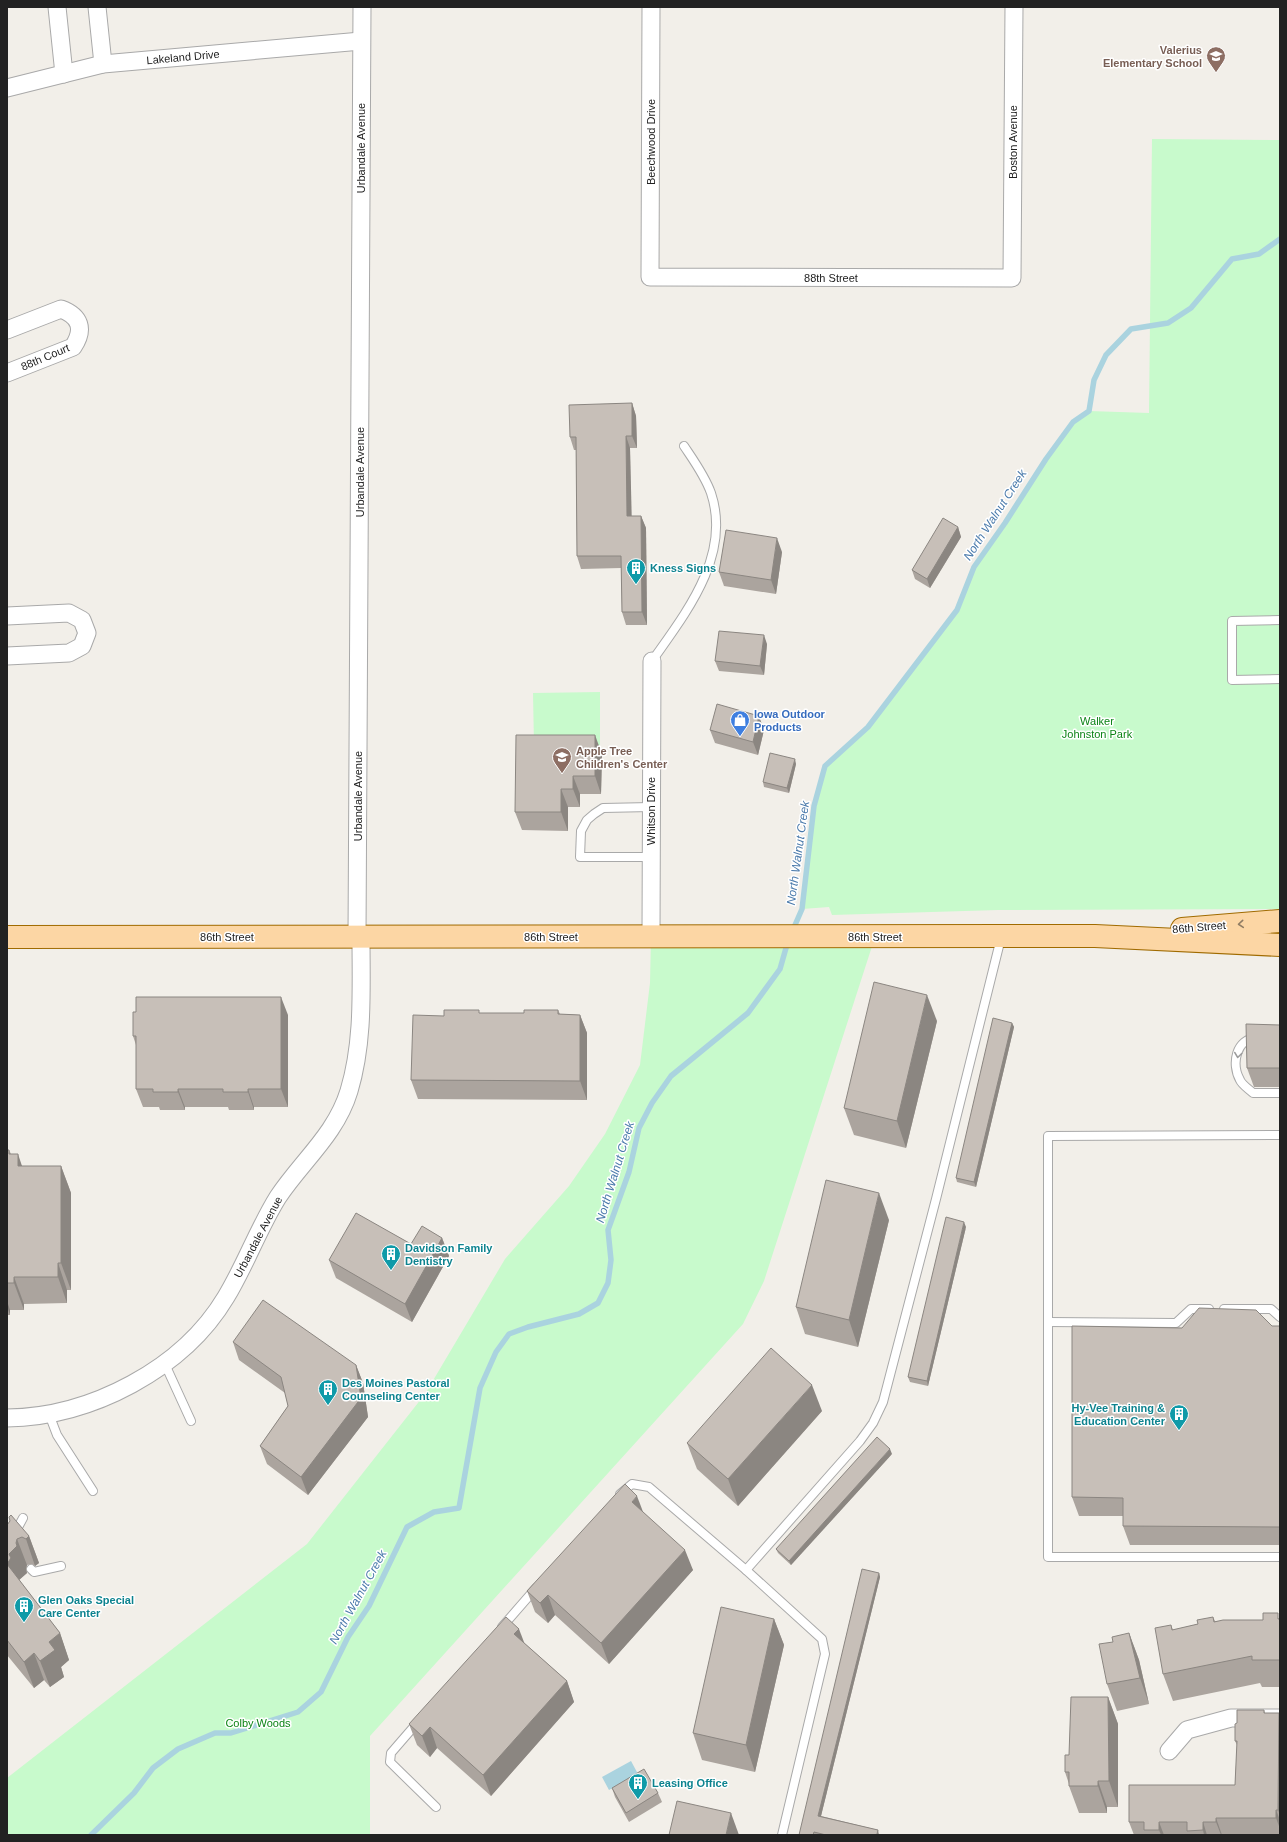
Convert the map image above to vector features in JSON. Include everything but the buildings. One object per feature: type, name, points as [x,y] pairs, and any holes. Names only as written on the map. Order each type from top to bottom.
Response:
[{"type":"main road","name":"86th Street","points":[[1095,936],[1280,921]]},
{"type":"main road","name":"86th Street","points":[[7,937],[1095,936],[1280,945]]},
{"type":"street","points":[[57,7],[64,74]]},
{"type":"street","points":[[97,7],[104,64]]},
{"type":"street","name":"Urbandale Avenue","points":[[7,1418],[49,1414],[92,1403],[118,1391],[152,1372],[180,1350],[205,1325],[225,1299],[244,1266],[268,1213],[285,1187],[322,1144],[337,1120],[349,1094],[357,1064],[361,1024],[359,937],[362,7]]},
{"type":"street","name":"Beechwood Drive","points":[[650,277],[651,7]]},
{"type":"street","name":"Boston Avenue","points":[[1012,278],[1014,7]]},
{"type":"street","name":"Lakeland Drive","points":[[7,88],[104,64],[361,42]]},
{"type":"street","name":"88th Street","points":[[650,277],[1012,278]]},
{"type":"street","name":"88th Court","points":[[7,330],[60,309],[72,313],[80,324],[79,338],[73,347],[7,373]]},
{"type":"street","points":[[7,616],[69,614],[82,620],[87,633],[82,646],[69,653],[7,656]]},
{"type":"street","name":"Whitson Drive","points":[[651,936],[652,662]]},
{"type":"street","points":[[1169,1751],[1187,1730],[1231,1718],[1280,1718]]},
{"type":"lane","points":[[652,662],[692,603],[710,562],[716,534],[712,495],[704,477],[684,446]]},
{"type":"lane","points":[[1280,620],[1232,621],[1232,680],[1280,679]]},
{"type":"lane","points":[[651,807],[603,808],[594,814],[587,820],[581,831],[580,857],[651,857]]},
{"type":"lane","points":[[746,1570],[860,1441],[873,1423],[883,1402],[959,1109],[1001,937]]},
{"type":"lane","points":[[1265,1038],[1250,1038],[1243,1042],[1238,1050],[1236,1066],[1239,1079],[1253,1093],[1280,1093]]},
{"type":"lane","points":[[1280,1135],[1048,1136],[1048,1557],[1280,1557]]},
{"type":"lane","points":[[1048,1322],[1176,1323],[1191,1309],[1271,1309],[1280,1317]]},
{"type":"lane","points":[[164,1362],[190,1421]]},
{"type":"lane","points":[[49,1414],[57,1435],[93,1491]]},
{"type":"lane","points":[[616,1497],[621,1491],[632,1484],[649,1487],[746,1570],[822,1639],[825,1654],[782,1835]]},
{"type":"lane","points":[[11,1541],[23,1518]]},
{"type":"lane","points":[[31,1569],[34,1572],[61,1566]]},
{"type":"lane","points":[[496,1634],[543,1580]]},
{"type":"lane","points":[[422,1717],[391,1752],[390,1762],[436,1806]]},
{"type":"green space","name":"Walker Johnston Park","points":[[1152,139],[1280,140],[1280,909],[998,910],[832,915],[829,907],[802,909],[814,806],[825,766],[868,727],[957,610],[974,567],[1005,523],[1046,459],[1073,422],[1089,411],[1149,413]]},
{"type":"green space","points":[[600,692],[600,745],[534,746],[533,693]]},
{"type":"green space","name":"Colby Woods","points":[[651,936],[875,937],[764,1281],[743,1324],[370,1736],[370,1835],[7,1835],[7,1778],[307,1544],[425,1394],[505,1259],[569,1186],[605,1134],[640,1065],[650,983]]},
{"type":"water","points":[[631,1761],[638,1774],[609,1790],[602,1777]]},
{"type":"waterway","name":"North Walnut Creek","points":[[792,932],[802,909],[814,806],[825,766],[868,727],[957,610],[974,567],[1005,523],[1046,459],[1073,422],[1089,411],[1094,380],[1106,355],[1131,329],[1168,323],[1191,308],[1232,259],[1259,254],[1280,239]]},
{"type":"waterway","name":"North Walnut Creek","points":[[91,1835],[134,1793],[153,1768],[178,1749],[215,1733],[231,1733],[298,1712],[321,1692],[348,1637],[369,1606],[407,1527],[434,1512],[459,1508],[480,1388],[496,1352],[509,1334],[528,1327],[579,1314],[598,1303],[608,1283],[611,1260],[608,1230],[629,1172],[639,1128],[652,1103],[671,1076],[748,1013],[780,969],[788,941]]},
{"type":"place","name":"Valerius Elementary School","points":[[1216,73]]},
{"type":"place","name":"Kness Signs","points":[[636,585]]},
{"type":"place","name":"Iowa Outdoor Products","points":[[740,737]]},
{"type":"place","name":"Apple Tree Children's Center","points":[[562,774]]},
{"type":"place","name":"Davidson Family Dentistry","points":[[391,1271]]},
{"type":"place","name":"Des Moines Pastoral Counseling Center","points":[[328,1406]]},
{"type":"place","name":"Hy-Vee Training & Education Center","points":[[1179,1431]]},
{"type":"place","name":"Glen Oaks Special Care Center","points":[[24,1623]]},
{"type":"place","name":"Leasing Office","points":[[638,1800]]}]
